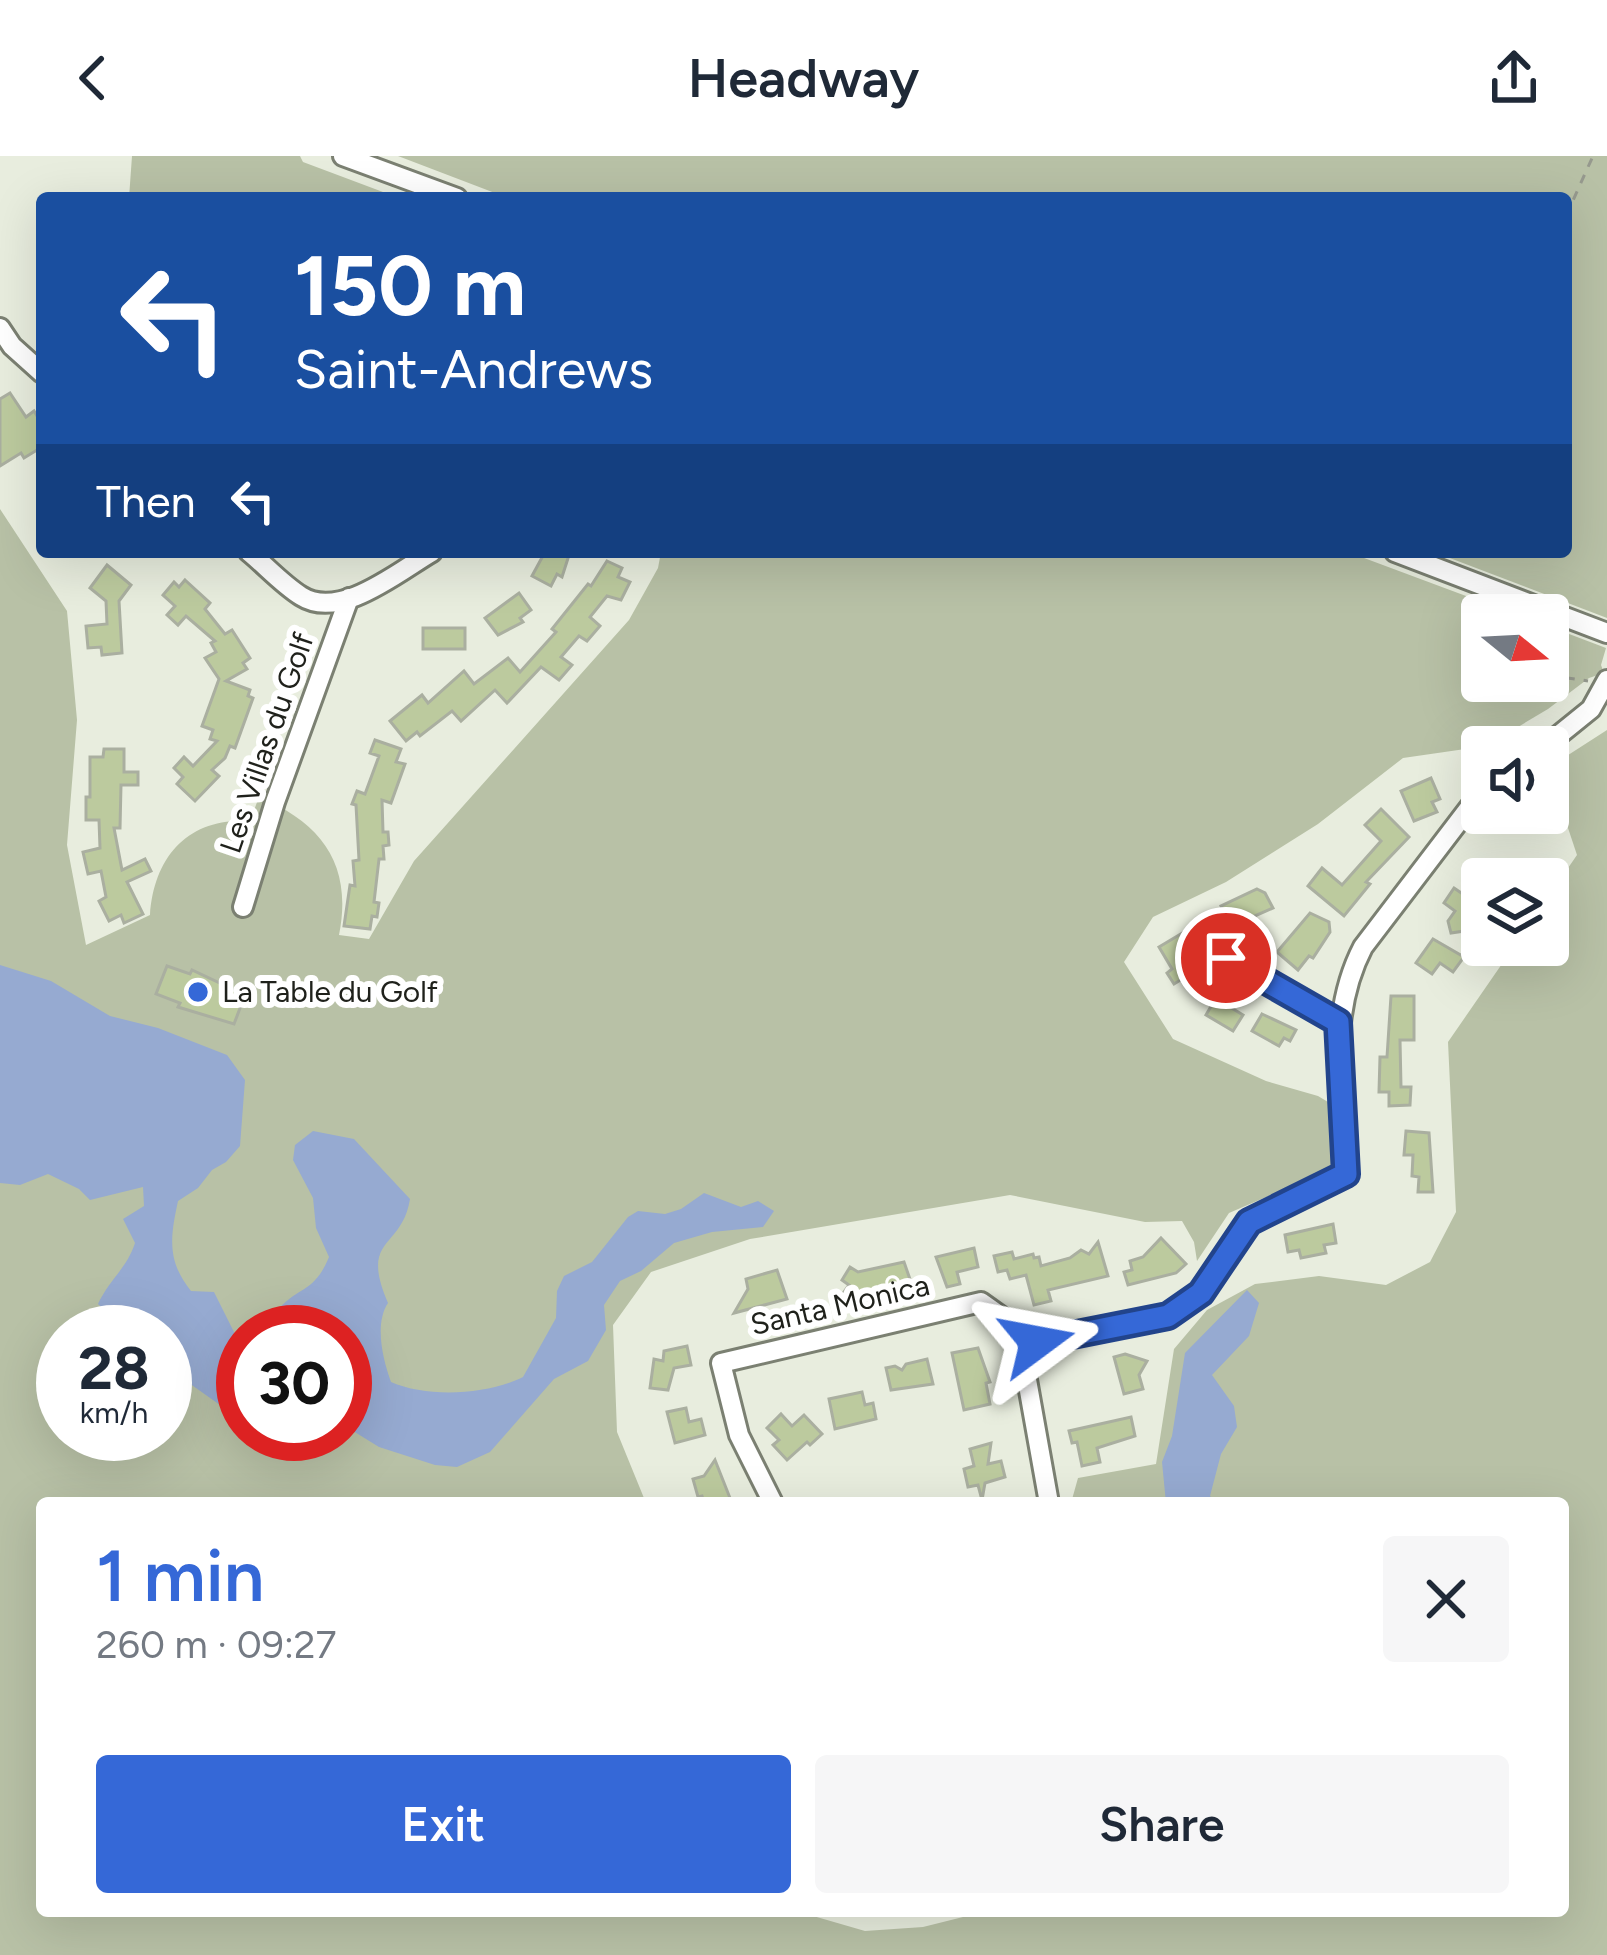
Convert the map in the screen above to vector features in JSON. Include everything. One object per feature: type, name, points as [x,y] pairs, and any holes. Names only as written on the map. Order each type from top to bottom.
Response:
[{"type":"street","points":[[343,156],[442,192]]},
{"type":"street","points":[[0,328],[36,368]]},
{"type":"street","name":"Les Villas du Golf","points":[[256,558],[304,598],[327,602],[350,598]]},
{"type":"street","points":[[350,598],[421,558]]},
{"type":"street","points":[[1411,558],[1607,633]]},
{"type":"street","name":"Les Villas du Golf","points":[[243,907],[274,802],[350,598]]},
{"type":"street","points":[[1569,727],[1591,709],[1606,682]]},
{"type":"street","points":[[1048,1497],[1029,1344],[1168,1316],[1201,1293],[1249,1222],[1346,1174],[1338,1022],[1349,974],[1363,947],[1461,819]]},
{"type":"street","points":[[1226,958],[1338,1022]]},
{"type":"street","name":"Santa Monica","points":[[770,1497],[739,1435],[721,1363],[980,1303],[1029,1344]]},
{"type":"path","points":[[1572,202],[1592,156]]},
{"type":"path","points":[[1569,678],[1606,682]]},
{"type":"green space","points":[[132,156],[300,156],[303,162],[383,192],[129,192]]},
{"type":"green space","points":[[398,156],[1607,156],[1607,618],[1569,604],[1569,594],[1544,594],[1450,558],[1572,558],[1572,192],[492,192]]},
{"type":"green space","points":[[0,509],[67,611],[77,720],[67,845],[86,945],[150,915],[159,875],[179,844],[209,826],[250,821],[259,797],[316,834],[336,867],[341,888],[339,935],[369,939],[414,861],[629,620],[660,558],[1364,558],[1461,594],[1461,702],[1557,702],[1520,726],[1461,726],[1461,750],[1403,758],[1318,824],[1226,882],[1153,917],[1124,962],[1173,1039],[1338,1108],[1336,1162],[1320,1174],[1229,1213],[1197,1261],[1194,1242],[1182,1221],[1145,1222],[1010,1195],[750,1239],[651,1272],[613,1325],[617,1432],[644,1497],[36,1497],[36,1917],[817,1917],[865,1931],[923,1927],[963,1917],[1569,1917],[1569,1497],[1073,1497],[1078,1478],[1156,1464],[1174,1349],[1207,1310],[1255,1284],[1319,1276],[1386,1285],[1430,1262],[1456,1212],[1448,1042],[1500,966],[1569,966],[1569,867],[1577,855],[1569,831],[1569,754],[1607,730],[1607,1955],[0,1955]]},
{"type":"green space","points":[[1569,634],[1606,648],[1601,665],[1604,673],[1569,693]]},
{"type":"water","points":[[0,965],[51,981],[110,1016],[158,1028],[227,1055],[245,1080],[240,1146],[178,1201],[172,1238],[183,1280],[191,1291],[214,1292],[220,1305],[216,1305],[216,1402],[192,1385],[192,1305],[98,1304],[135,1243],[123,1219],[144,1206],[143,1187],[90,1200],[48,1174],[20,1185],[0,1183]]},
{"type":"water","points":[[313,1131],[354,1139],[410,1199],[406,1215],[380,1254],[380,1281],[388,1303],[381,1321],[381,1342],[391,1382],[422,1390],[475,1391],[523,1377],[556,1318],[557,1291],[564,1276],[592,1262],[638,1211],[665,1214],[704,1193],[741,1207],[758,1201],[774,1211],[763,1227],[712,1232],[674,1243],[641,1271],[620,1281],[604,1305],[606,1330],[588,1361],[554,1379],[490,1452],[457,1467],[435,1465],[372,1443],[372,1305],[283,1305],[317,1278],[329,1257],[316,1228],[313,1198],[293,1160],[295,1145]]},
{"type":"water","points":[[1247,1290],[1259,1303],[1249,1336],[1212,1375],[1234,1406],[1237,1427],[1221,1454],[1211,1497],[1165,1497],[1162,1462],[1172,1436],[1185,1353]]},
{"type":"building","points":[[10,393],[26,417],[34,411],[36,451],[24,458],[21,453],[0,466],[0,399]]},
{"type":"building","points":[[542,558],[568,558],[562,577],[557,574],[551,586],[532,576]]},
{"type":"building","points":[[607,561],[622,568],[618,577],[630,582],[621,600],[607,596],[590,617],[600,626],[587,641],[579,636],[561,657],[572,665],[559,680],[541,667],[507,703],[495,690],[461,721],[452,711],[406,741],[390,721],[422,695],[428,703],[464,671],[474,684],[508,658],[520,672],[556,632],[552,629]]},
{"type":"building","points":[[107,565],[131,585],[119,601],[122,653],[102,655],[101,647],[88,648],[86,626],[107,624],[106,601],[90,588]]},
{"type":"building","points":[[185,580],[210,603],[205,609],[225,634],[232,630],[250,658],[243,663],[247,669],[226,681],[250,690],[248,696],[253,698],[235,748],[230,746],[212,770],[219,776],[195,801],[177,784],[183,777],[174,768],[184,757],[193,766],[217,741],[210,739],[213,730],[202,726],[219,679],[205,658],[216,652],[211,643],[215,641],[186,616],[178,625],[167,615],[175,606],[163,595],[174,582],[179,587]]},
{"type":"building","points":[[519,593],[531,610],[520,618],[523,622],[498,635],[485,618]]},
{"type":"building","points":[[423,628],[465,628],[465,649],[423,649]]},
{"type":"building","points":[[375,740],[401,749],[396,762],[405,764],[391,803],[382,800],[383,832],[388,832],[389,845],[383,846],[384,859],[379,859],[374,902],[379,903],[370,929],[344,926],[350,885],[355,886],[353,861],[359,860],[356,805],[352,804],[357,791],[365,794],[379,756],[370,753]]},
{"type":"building","points":[[104,749],[124,749],[124,772],[138,772],[138,785],[121,785],[120,828],[114,828],[122,870],[145,859],[151,871],[127,882],[143,914],[124,923],[121,915],[109,921],[99,901],[106,897],[101,871],[88,874],[83,852],[100,848],[99,820],[86,820],[86,797],[90,797],[90,757],[103,757]]},
{"type":"building","points":[[1431,778],[1440,799],[1432,802],[1437,812],[1414,821],[1401,791]]},
{"type":"building","points":[[1381,809],[1409,837],[1366,882],[1370,884],[1344,916],[1308,886],[1322,868],[1342,885],[1381,841],[1365,825]]},
{"type":"building","points":[[1454,888],[1461,893],[1461,931],[1451,933],[1448,921],[1455,911],[1444,903]]},
{"type":"building","points":[[1257,889],[1273,908],[1250,918],[1253,925],[1235,934],[1221,906]]},
{"type":"building","points":[[1310,913],[1329,922],[1330,932],[1313,958],[1309,956],[1298,970],[1277,952]]},
{"type":"building","points":[[1184,932],[1192,946],[1198,942],[1205,954],[1190,963],[1195,971],[1174,984],[1167,973],[1172,969],[1159,947]]},
{"type":"building","points":[[1433,939],[1461,955],[1453,972],[1440,963],[1432,974],[1416,963]]},
{"type":"building","points":[[167,966],[190,974],[192,970],[245,995],[234,1024],[178,1007],[180,1003],[156,994]]},
{"type":"building","points":[[1221,989],[1236,998],[1230,1007],[1243,1015],[1233,1031],[1206,1015]]},
{"type":"building","points":[[1391,996],[1414,996],[1414,1040],[1400,1040],[1401,1087],[1411,1087],[1410,1105],[1389,1106],[1389,1092],[1379,1092]]},
{"type":"building","points":[[1262,1014],[1296,1030],[1290,1041],[1284,1038],[1279,1046],[1252,1031]]},
{"type":"building","points":[[1406,1131],[1429,1133],[1433,1192],[1418,1192],[1419,1177],[1412,1176],[1413,1155],[1404,1155]]},
{"type":"building","points":[[1333,1224],[1336,1243],[1324,1245],[1326,1253],[1301,1258],[1299,1250],[1288,1252],[1285,1235]]},
{"type":"building","points":[[1161,1238],[1186,1264],[1176,1273],[1128,1285],[1124,1272],[1132,1270],[1130,1261],[1143,1257]]},
{"type":"building","points":[[1098,1242],[1108,1276],[1048,1290],[1051,1301],[1034,1305],[1026,1275],[1010,1279],[1007,1270],[998,1272],[994,1256],[1012,1252],[1014,1259],[1033,1254],[1041,1266],[1081,1250],[1089,1254]]},
{"type":"building","points":[[974,1248],[978,1267],[957,1272],[960,1284],[947,1287],[936,1257]]},
{"type":"building","points":[[904,1262],[912,1285],[868,1290],[857,1306],[841,1296],[849,1285],[842,1280],[850,1267],[858,1272]]},
{"type":"building","points":[[777,1270],[787,1299],[734,1313],[748,1289],[746,1279]]},
{"type":"building","points":[[687,1346],[691,1365],[674,1368],[668,1390],[650,1388],[654,1359],[663,1361],[664,1351]]},
{"type":"building","points":[[978,1348],[990,1382],[986,1383],[990,1404],[964,1410],[952,1353]]},
{"type":"building","points":[[1125,1354],[1147,1361],[1139,1375],[1143,1389],[1124,1394],[1114,1357]]},
{"type":"building","points":[[927,1359],[933,1384],[891,1390],[886,1368],[902,1370],[906,1364]]},
{"type":"building","points":[[862,1392],[865,1405],[873,1403],[876,1419],[835,1429],[829,1399]]},
{"type":"building","points":[[686,1408],[689,1422],[701,1419],[705,1435],[675,1443],[667,1412]]},
{"type":"building","points":[[781,1414],[792,1426],[804,1415],[822,1434],[787,1460],[773,1445],[779,1440],[767,1428]]},
{"type":"building","points":[[1131,1417],[1135,1436],[1097,1448],[1100,1462],[1082,1466],[1077,1442],[1072,1443],[1069,1431]]},
{"type":"building","points":[[991,1443],[988,1464],[1001,1461],[1005,1477],[985,1483],[983,1497],[978,1485],[968,1487],[964,1469],[974,1466],[970,1449]]},
{"type":"building","points":[[715,1460],[730,1497],[698,1497],[693,1479],[704,1476]]},
{"type":"place","name":"La Table du Golf","points":[[198,992]]},
{"type":"route","points":[[1037,1342],[1168,1316],[1201,1293],[1249,1222],[1346,1174],[1338,1022],[1226,958]]}]
